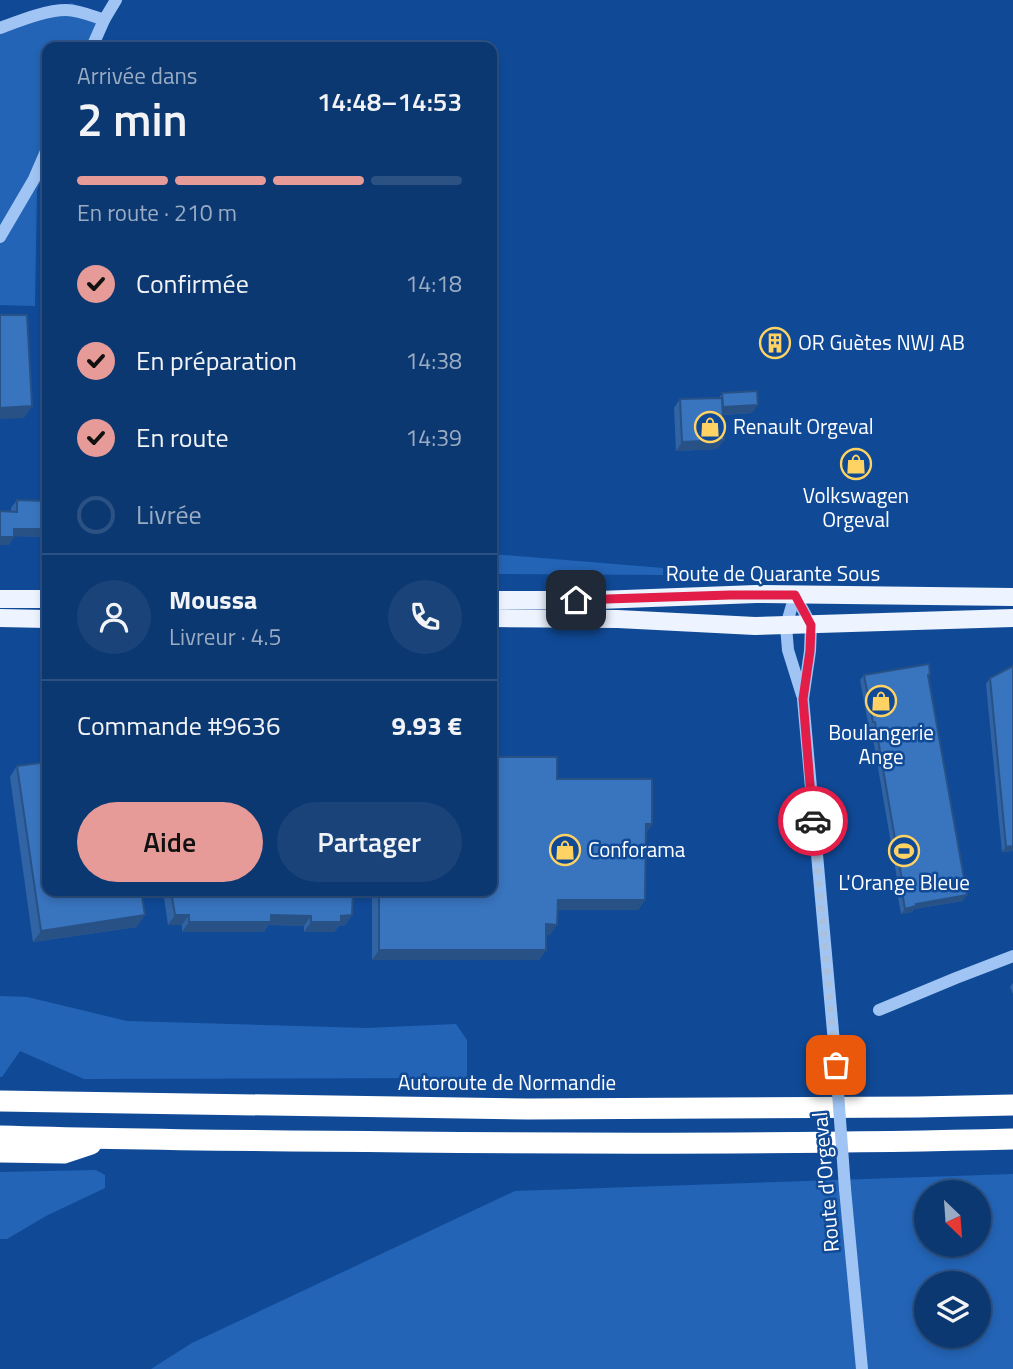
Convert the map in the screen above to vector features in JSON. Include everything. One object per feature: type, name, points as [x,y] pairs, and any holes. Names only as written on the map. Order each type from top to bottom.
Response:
[{"type":"highway","name":"Autoroute de Normandie","points":[[0,1101],[528,1109],[1013,1105]]},
{"type":"highway","points":[[0,1136],[530,1143],[919,1142],[1013,1139]]},
{"type":"highway","points":[[0,1152],[64,1153],[105,1139]]},
{"type":"main road","name":"Route de Quarante Sous","points":[[497,600],[599,600],[743,594],[1013,597]]},
{"type":"main road","points":[[0,598],[42,599]]},
{"type":"main road","points":[[0,618],[42,618]]},
{"type":"main road","points":[[497,618],[618,619],[786,626],[1013,618]]},
{"type":"street","points":[[94,42],[116,0]]},
{"type":"street","points":[[0,28],[66,10],[104,20]]},
{"type":"street","points":[[0,237],[42,161]]},
{"type":"street","points":[[795,595],[811,625]]},
{"type":"street","points":[[786,626],[795,595]]},
{"type":"street","name":"Route d'Orgeval","points":[[803,699],[811,625]]},
{"type":"street","name":"Route d'Orgeval","points":[[786,626],[788,650],[803,699],[862,1369]]},
{"type":"street","points":[[879,1010],[1013,956]]},
{"type":"shaded area","points":[[71,3],[112,17],[101,42],[42,42],[42,178],[37,190],[35,306],[0,305],[0,26]]},
{"type":"shaded area","points":[[497,554],[663,568],[663,575],[497,574]]},
{"type":"shaded area","points":[[0,996],[27,997],[127,1021],[367,1028],[456,1024],[467,1040],[467,1078],[84,1079],[20,1051],[0,1077]]},
{"type":"shaded area","points":[[96,1170],[105,1175],[105,1188],[46,1216],[7,1239],[0,1239],[0,1172]]},
{"type":"shaded area","points":[[1013,1174],[1013,1369],[151,1369],[192,1343],[515,1191]]},
{"type":"building","points":[[0,315],[27,315],[32,406],[0,408]]},
{"type":"building","points":[[757,391],[758,405],[723,407],[722,393]]},
{"type":"building","points":[[722,398],[724,440],[682,442],[680,399]]},
{"type":"building","points":[[17,500],[42,501],[42,529],[14,529],[14,537],[0,537],[0,511],[17,512]]},
{"type":"building","points":[[929,664],[928,675],[967,895],[916,904],[905,909],[875,722],[864,675]]},
{"type":"building","points":[[1013,666],[1013,846],[1006,847],[990,678]]},
{"type":"building","name":"Conforama","points":[[497,757],[557,757],[557,779],[652,779],[652,824],[646,824],[645,900],[558,900],[557,925],[546,924],[546,950],[379,950],[379,896],[497,896]]},
{"type":"building","points":[[42,763],[42,896],[142,896],[145,915],[41,931],[17,766]]},
{"type":"building","points":[[172,896],[353,896],[352,915],[341,916],[341,922],[311,922],[311,916],[271,915],[271,922],[189,922],[189,915],[175,915]]},
{"type":"way so far","points":[[813,821],[836,1065]]},
{"type":"place","name":"OR Guètes NWJ AB","points":[[775,343]]},
{"type":"place","name":"Renault Orgeval","points":[[710,427]]},
{"type":"place","name":"Volkswagen Orgeval","points":[[856,464]]},
{"type":"place","name":"Boulangerie Ange","points":[[881,701]]},
{"type":"place","name":"Conforama","points":[[565,850]]},
{"type":"place","name":"L'Orange Bleue","points":[[904,851]]},
{"type":"route","points":[[576,600],[795,595],[811,625],[803,699],[813,821]]}]
